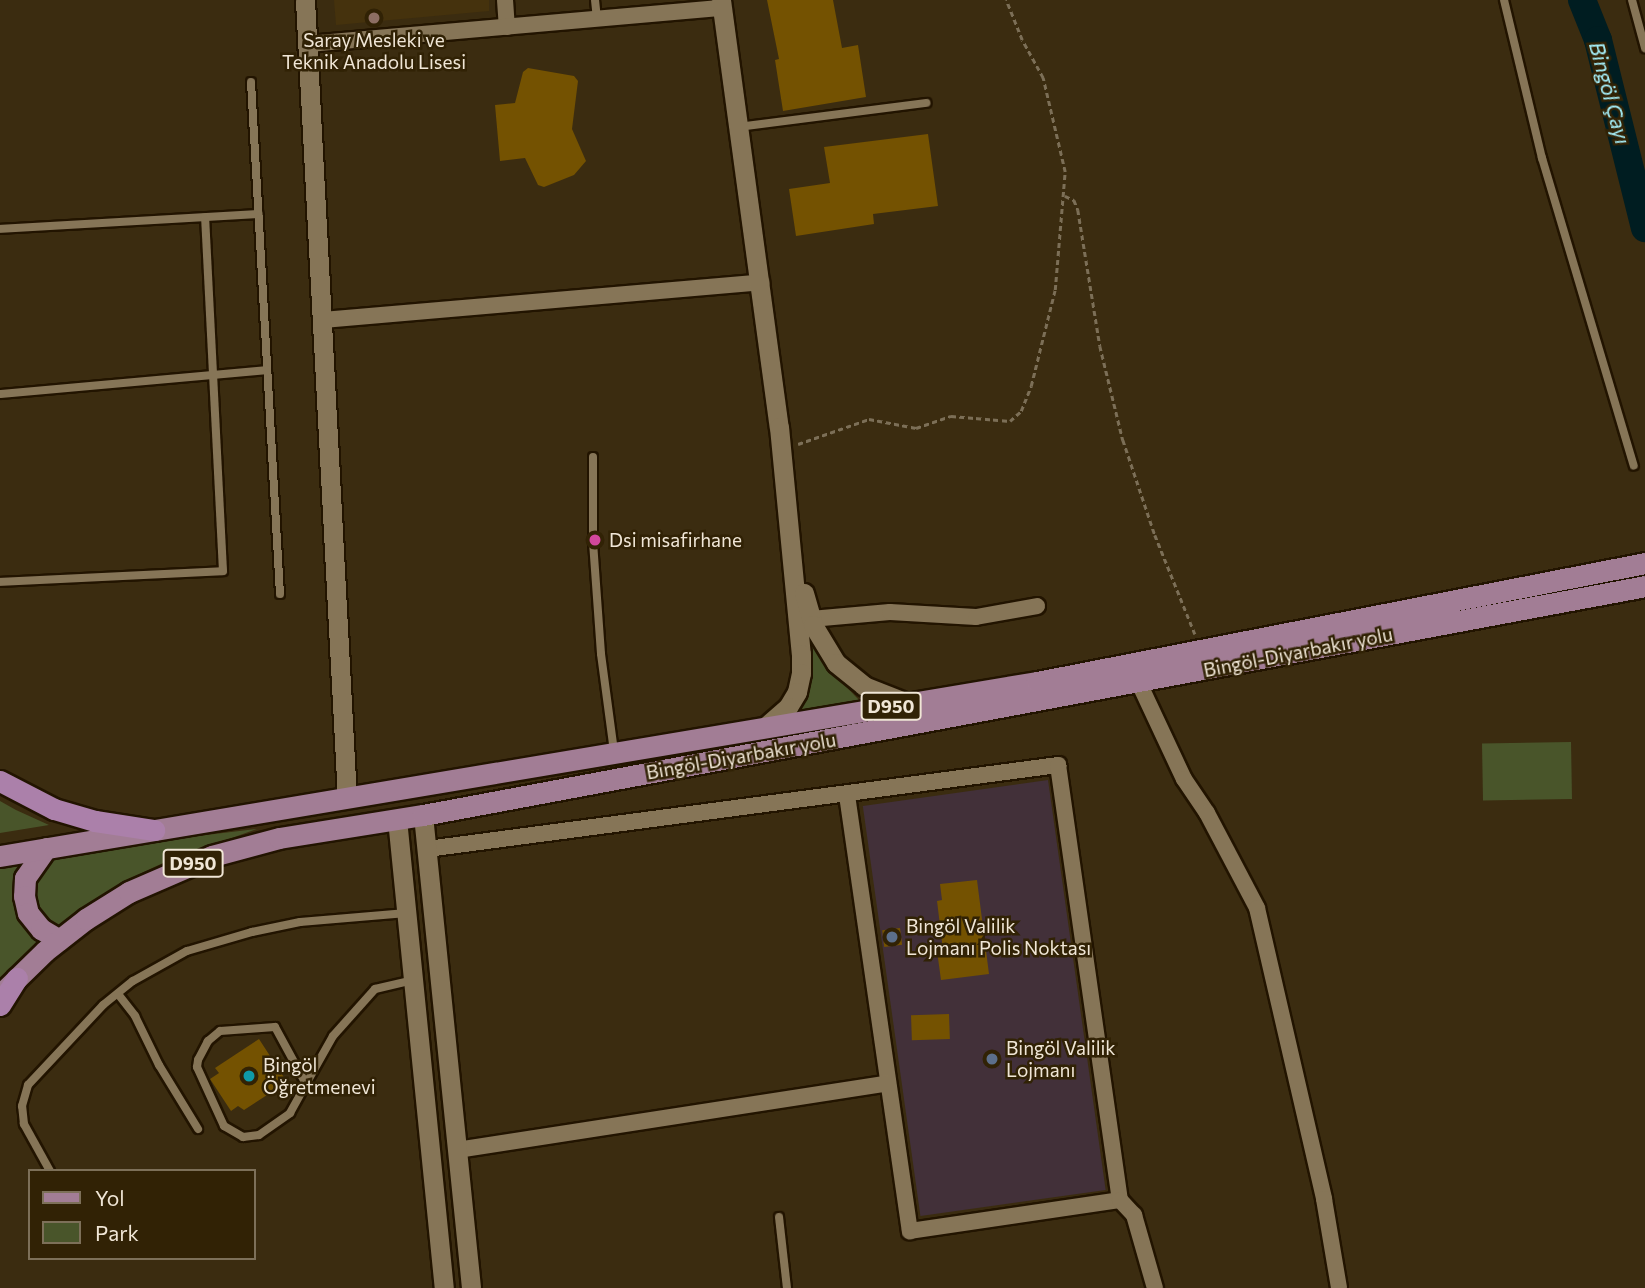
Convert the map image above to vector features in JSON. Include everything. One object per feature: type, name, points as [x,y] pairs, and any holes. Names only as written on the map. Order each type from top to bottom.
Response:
[{"type":"highway","name":"D950","points":[[0,781],[54,809],[95,821],[154,830]]},
{"type":"highway","points":[[0,1005],[17,978]]},
{"type":"main road","name":"Bingöl-Diyarbakır yolu","points":[[0,856],[1037,682],[1635,565]]},
{"type":"main road","name":"Bingöl-Diyarbakır yolu","points":[[0,995],[59,940],[130,892],[212,856],[279,838],[423,815],[1139,683],[1640,587]]},
{"type":"main road","points":[[46,848],[25,878],[24,896],[28,913],[34,921],[59,940]]},
{"type":"street","points":[[305,0],[347,798]]},
{"type":"street","points":[[505,0],[508,27]]},
{"type":"street","points":[[308,44],[597,19],[722,4],[761,282],[781,449],[801,673],[797,692],[788,707],[765,727]]},
{"type":"street","points":[[322,320],[761,282]]},
{"type":"street","points":[[789,519],[811,619],[836,663],[864,686],[907,703]]},
{"type":"street","points":[[811,619],[890,612],[976,617],[1037,606]]},
{"type":"street","points":[[1139,683],[1184,779],[1207,813],[1256,908],[1324,1199],[1339,1288]]},
{"type":"street","points":[[427,849],[1058,765],[1120,1200],[1135,1215],[1155,1288]]},
{"type":"street","points":[[847,795],[910,1231],[1120,1200]]},
{"type":"street","points":[[423,815],[471,1288]]},
{"type":"street","points":[[397,818],[444,1288]]},
{"type":"street","points":[[457,1150],[888,1083]]},
{"type":"lane","points":[[595,0],[597,19]]},
{"type":"lane","points":[[1504,0],[1542,158],[1634,466]]},
{"type":"lane","points":[[1632,0],[1645,48]]},
{"type":"lane","points":[[251,82],[280,594]]},
{"type":"lane","points":[[738,127],[926,103]]},
{"type":"lane","points":[[0,229],[259,215]]},
{"type":"lane","points":[[0,582],[223,571],[205,217]]},
{"type":"lane","points":[[0,394],[267,370]]},
{"type":"lane","points":[[593,457],[593,542],[601,654],[614,752]]},
{"type":"lane","points":[[49,1169],[24,1124],[22,1106],[28,1085],[117,993],[167,960],[252,932],[300,922],[407,913]]},
{"type":"lane","points":[[306,1084],[275,1027],[220,1031],[208,1041],[198,1060],[197,1068],[223,1126],[243,1137],[259,1135],[290,1113],[333,1036],[375,989],[413,980]]},
{"type":"lane","points":[[117,993],[135,1016],[159,1065],[198,1129]]},
{"type":"lane","points":[[779,1217],[786,1288]]},
{"type":"path","points":[[781,449],[869,419],[916,428],[951,416],[1004,422],[1016,417],[1031,386],[1055,290],[1065,196],[1063,154],[1043,78],[1022,40],[1006,0]]},
{"type":"path","points":[[1065,196],[1074,200],[1078,209],[1100,346],[1119,427],[1155,535],[1201,650]]},
{"type":"shaded area","name":"Saray Mesleki ve Teknik Anadolu Lisesi","points":[[334,0],[489,0],[489,11],[336,25]]},
{"type":"shaded area","name":"Bingöl Valilik Lojmanı","points":[[1048,780],[1106,1190],[920,1216],[863,806]]},
{"type":"green space","points":[[803,616],[811,638],[827,667],[860,701],[794,713]]},
{"type":"green space","points":[[1571,742],[1572,799],[1483,801],[1482,744]]},
{"type":"green space","points":[[0,801],[16,810],[49,825],[0,833]]},
{"type":"green space","points":[[257,829],[163,863],[129,879],[60,926],[0,980],[0,867],[148,842]]},
{"type":"building","points":[[767,0],[833,0],[842,48],[858,45],[866,97],[783,111],[775,60],[779,59]]},
{"type":"building","points":[[528,68],[574,76],[578,81],[572,129],[586,161],[574,175],[544,187],[538,185],[525,158],[500,161],[495,105],[515,103],[523,72]]},
{"type":"building","points":[[928,134],[938,206],[873,214],[874,224],[796,236],[789,189],[830,183],[824,147]]},
{"type":"building","points":[[977,880],[989,974],[941,980],[937,951],[943,950],[937,901],[942,900],[940,884]]},
{"type":"building","name":"Bingöl Valilik Lojmanı Polis Noktası","points":[[900,928],[902,945],[884,947],[882,930]]},
{"type":"building","points":[[949,1014],[950,1039],[912,1040],[911,1015]]},
{"type":"building","name":"Bingöl Öğretmenevi","points":[[259,1039],[287,1082],[244,1110],[238,1106],[231,1111],[210,1079],[219,1073],[215,1068]]},
{"type":"waterway","name":"Bingöl Çayı","points":[[1582,0],[1598,40],[1645,228]]},
{"type":"place","name":"Saray Mesleki ve Teknik Anadolu Lisesi","points":[[374,18]]},
{"type":"place","name":"Dsi misafirhane","points":[[595,540]]},
{"type":"place","name":"Bingöl Valilik Lojmanı Polis Noktası","points":[[892,937]]},
{"type":"place","name":"Bingöl Valilik Lojmanı","points":[[992,1059]]},
{"type":"place","name":"Bingöl Öğretmenevi","points":[[249,1076]]}]
